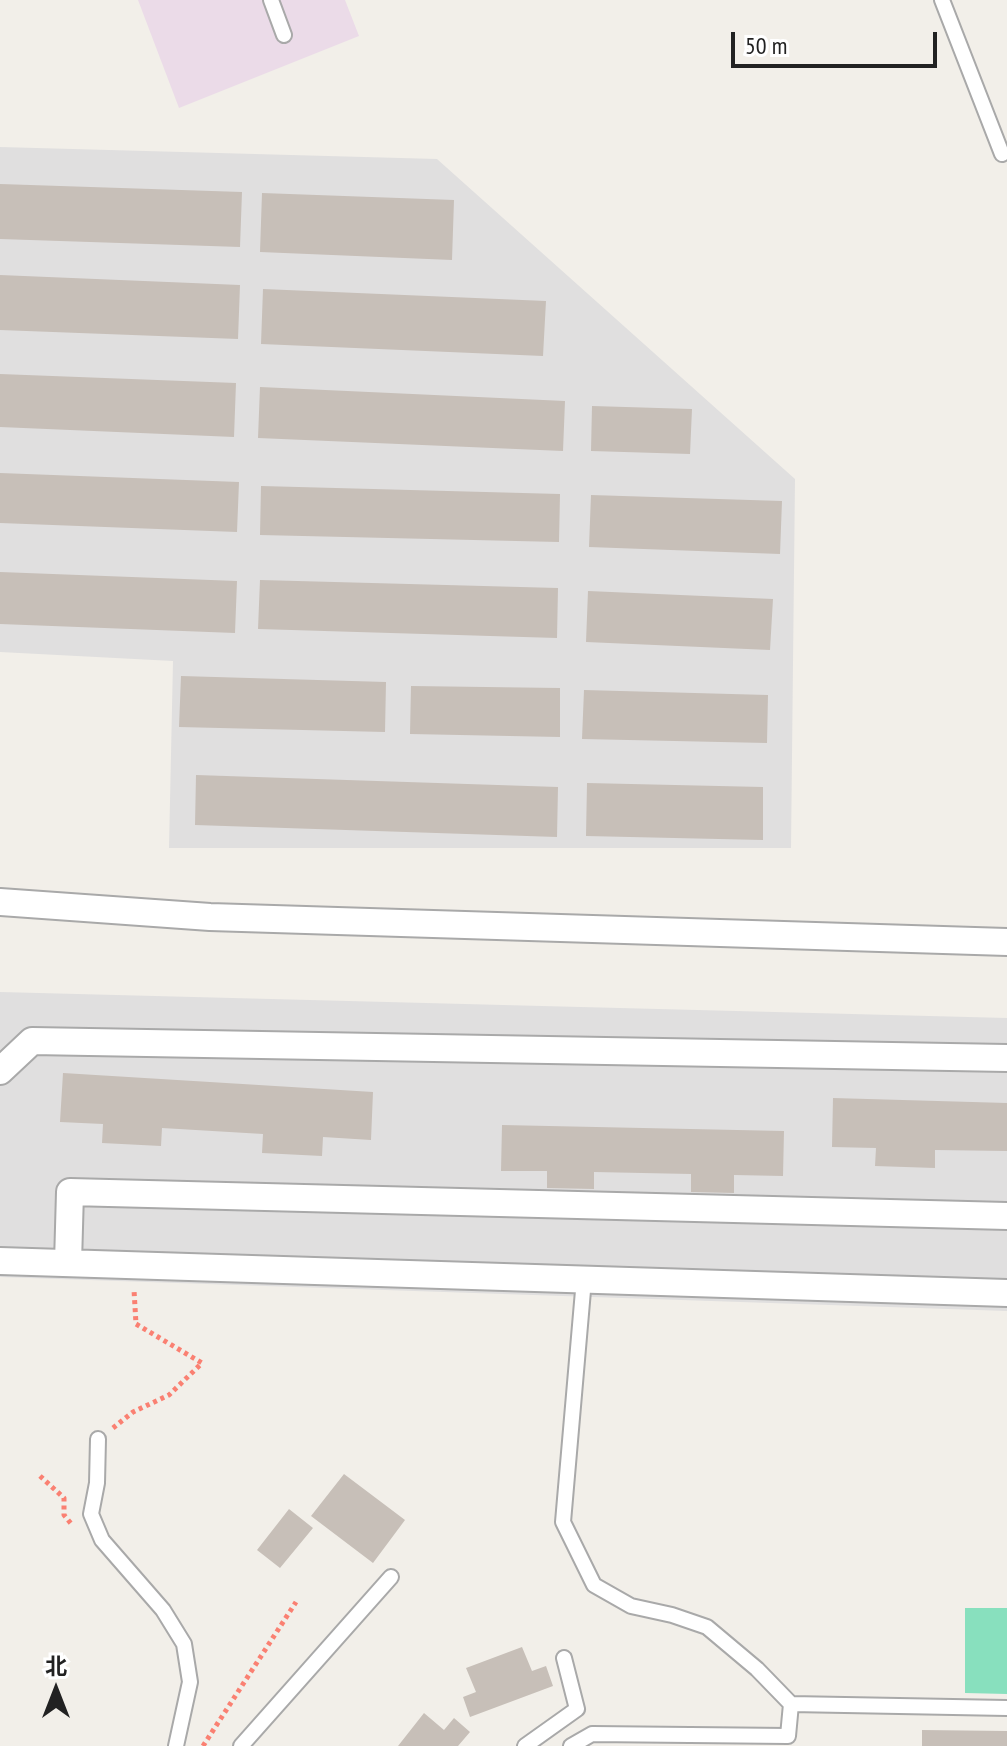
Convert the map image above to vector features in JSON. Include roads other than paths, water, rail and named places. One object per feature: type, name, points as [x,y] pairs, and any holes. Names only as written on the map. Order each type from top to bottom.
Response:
[{"type":"street","points":[[0,902],[210,917],[1007,942]]},
{"type":"street","points":[[0,1071],[32,1041],[1007,1058]]},
{"type":"street","points":[[68,1263],[70,1192],[1007,1216]]},
{"type":"street","points":[[0,1261],[1007,1293]]},
{"type":"lane","points":[[271,0],[284,35]]},
{"type":"lane","points":[[942,0],[1002,154]]},
{"type":"lane","points":[[584,1279],[563,1522],[594,1585],[631,1606],[707,1627],[757,1669],[791,1704],[1007,1708]]},
{"type":"lane","points":[[98,1439],[97,1483],[91,1514],[102,1540],[163,1610],[184,1644],[190,1682],[176,1746]]},
{"type":"lane","points":[[241,1746],[391,1577]]},
{"type":"lane","points":[[525,1746],[577,1709],[564,1658]]},
{"type":"lane","points":[[571,1746],[592,1734],[788,1736],[791,1704]]}]
